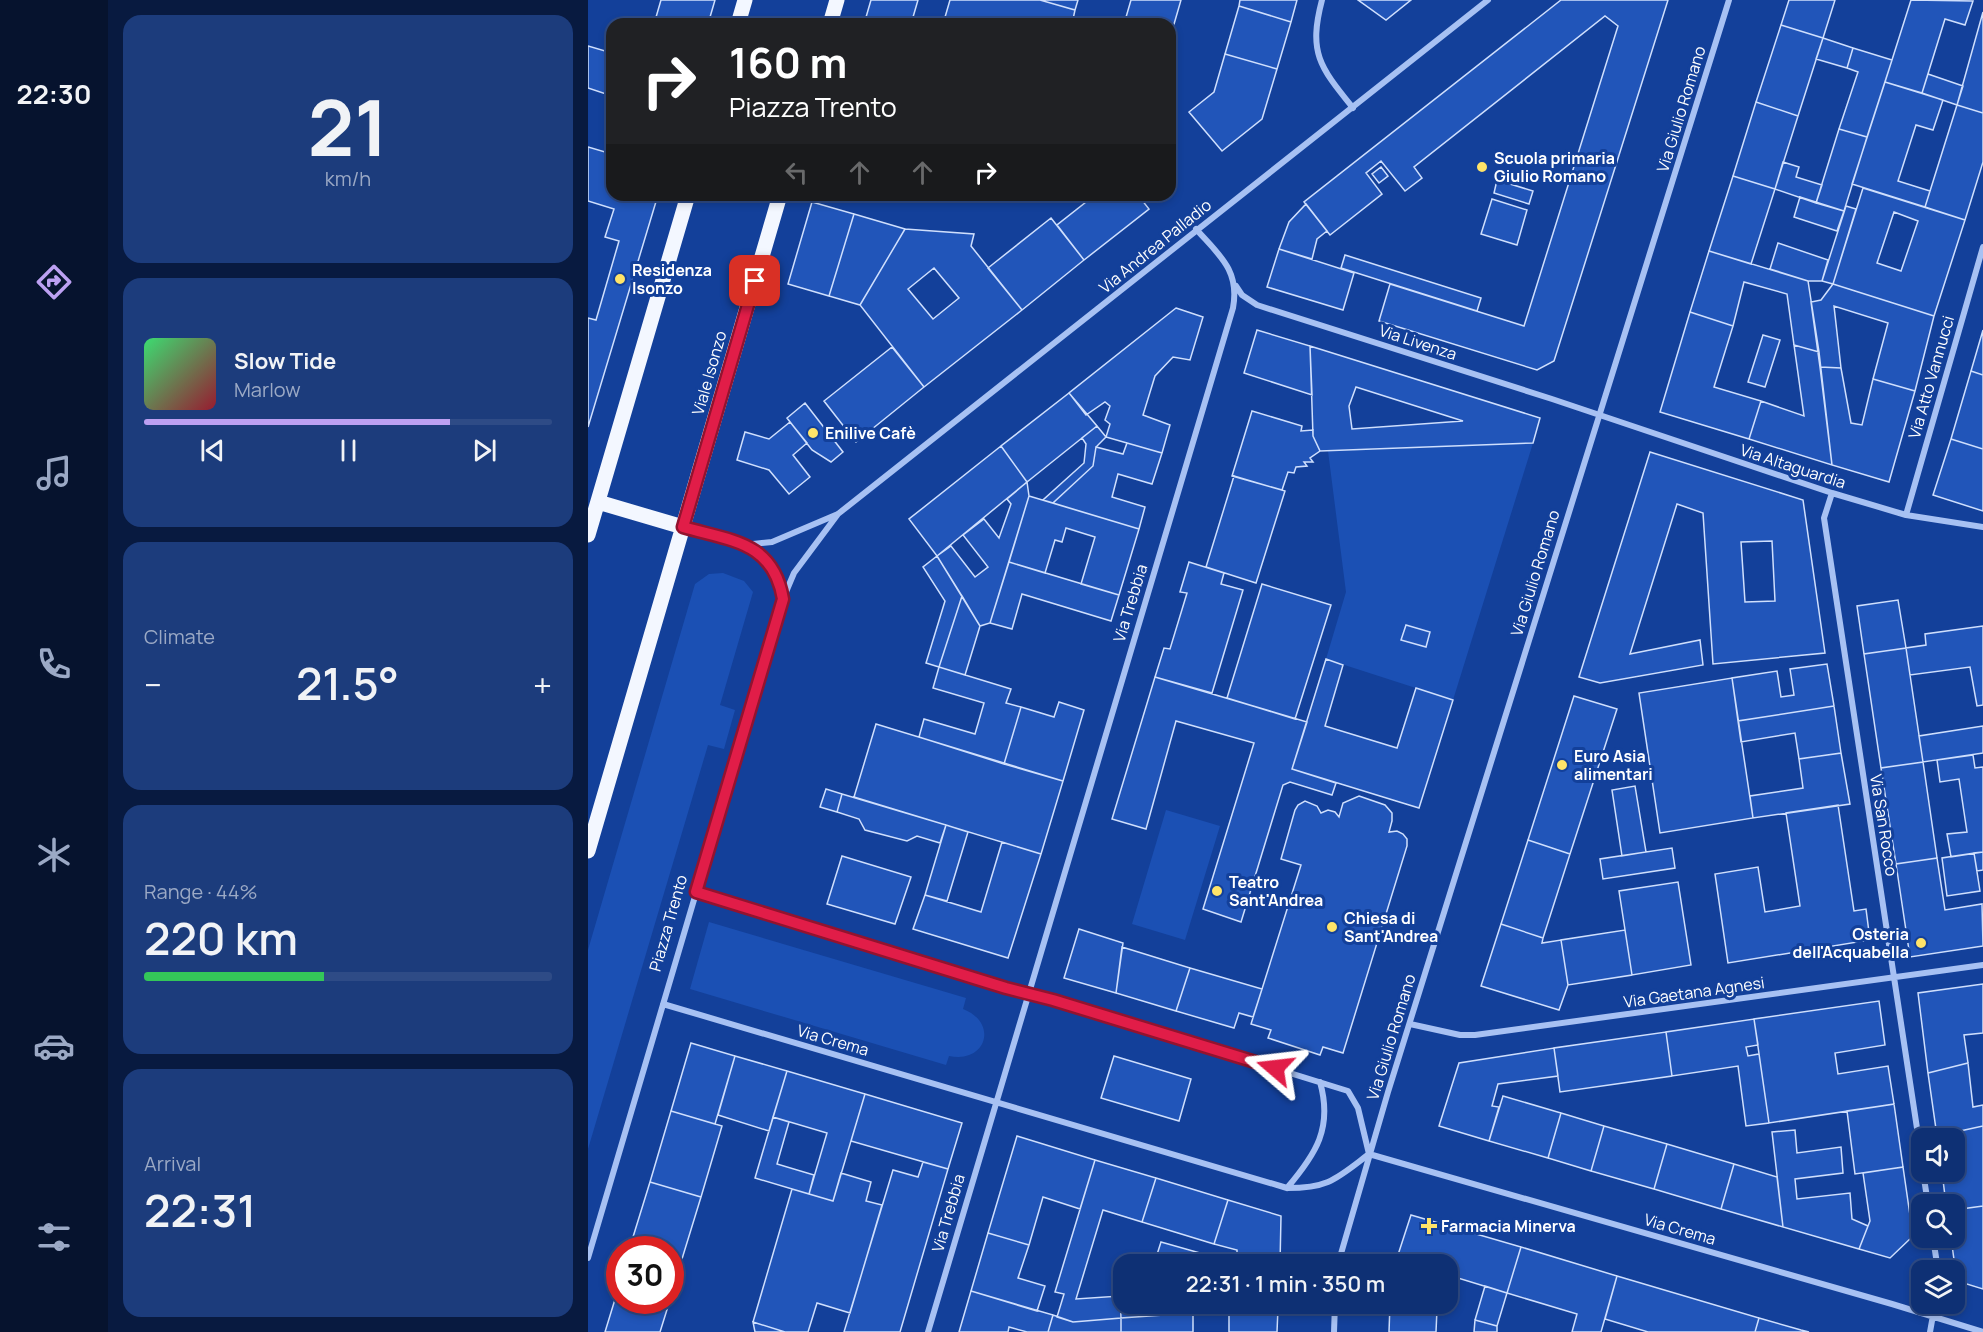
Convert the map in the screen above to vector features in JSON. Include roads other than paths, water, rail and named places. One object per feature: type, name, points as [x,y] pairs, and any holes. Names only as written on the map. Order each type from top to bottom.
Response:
[{"type":"main road","points":[[740,18],[745,0]]},
{"type":"main road","points":[[832,18],[837,0]]},
{"type":"main road","points":[[588,535],[686,201]]},
{"type":"main road","name":"Viale Isonzo","points":[[683,527],[778,201]]},
{"type":"main road","points":[[588,851],[683,527],[598,502]]},
{"type":"street","points":[[1322,0],[1315,30],[1318,55],[1327,76],[1353,108]]},
{"type":"street","name":"Via Andrea Palladio","points":[[838,514],[1488,0]]},
{"type":"street","name":"Via Giulio Romano","points":[[1341,1254],[1369,1154],[1729,0]]},
{"type":"street","points":[[1196,229],[1225,262],[1232,273],[1235,286]]},
{"type":"street","name":"Via Atto Vannucci","points":[[1906,515],[1983,247]]},
{"type":"street","name":"Via Livenza","points":[[1235,286],[1242,295],[1257,305],[1598,415]]},
{"type":"street","name":"Via Trebbia","points":[[1027,994],[1233,308],[1235,286]]},
{"type":"street","name":"Via Altaguardia","points":[[1598,415],[1832,493],[1906,515],[1983,527]]},
{"type":"street","name":"Via San Rocco","points":[[1832,493],[1824,518],[1917,1128]]},
{"type":"street","points":[[744,545],[772,542],[838,514]]},
{"type":"street","name":"Piazza Trento","points":[[588,1258],[783,599],[794,573],[838,514]]},
{"type":"street","points":[[683,527],[744,545],[759,552],[776,572],[781,584],[783,599]]},
{"type":"street","points":[[696,892],[1348,1091],[1358,1108],[1369,1154]]},
{"type":"street","name":"Via Gaetana Agnesi","points":[[1410,1024],[1460,1035],[1475,1035],[1983,965]]},
{"type":"street","points":[[995,1101],[1027,994]]},
{"type":"street","name":"Via Crema","points":[[663,1004],[1287,1188],[1312,1188],[1333,1181],[1369,1154],[1983,1332]]},
{"type":"street","points":[[1287,1188],[1315,1152],[1320,1138],[1324,1114],[1320,1082]]},
{"type":"street","name":"Via Trebbia","points":[[928,1332],[995,1101]]},
{"type":"street","points":[[1334,1332],[1335,1314]]},
{"type":"street","points":[[1930,1332],[1933,1314]]},
{"type":"place","name":"Scuola primaria Giulio Romano","points":[[1482,167]]},
{"type":"place","name":"Residenza Isonzo","points":[[620,279]]},
{"type":"place","name":"Enilive Cafè","points":[[813,433]]},
{"type":"place","name":"Euro Asia alimentari","points":[[1562,765]]},
{"type":"place","name":"Teatro Sant'Andrea","points":[[1217,891]]},
{"type":"place","name":"Chiesa di Sant'Andrea","points":[[1332,927]]},
{"type":"place","name":"Osteria dell'Acquabella","points":[[1921,943]]},
{"type":"place","name":"Farmacia Minerva","points":[[1429,1226]]}]
